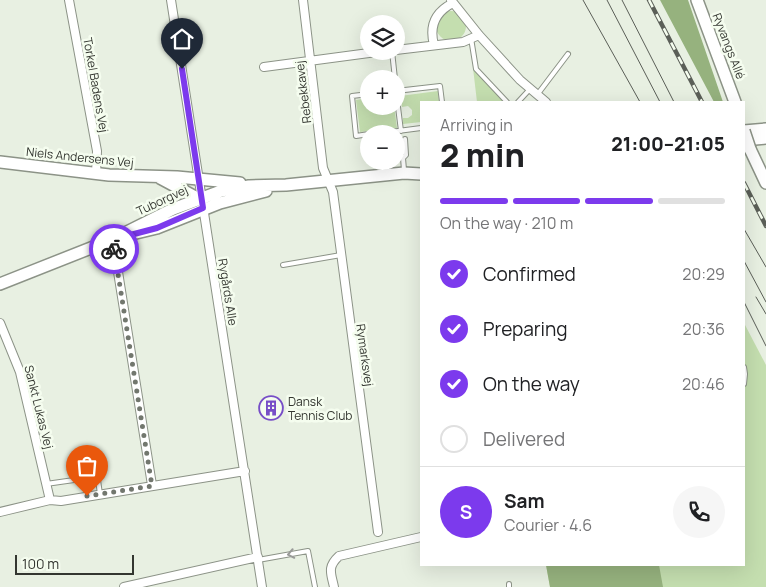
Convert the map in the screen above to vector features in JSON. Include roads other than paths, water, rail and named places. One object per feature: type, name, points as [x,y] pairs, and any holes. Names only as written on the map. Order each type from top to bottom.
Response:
[{"type":"street","name":"Torkel Badens Vej","points":[[69,0],[97,151],[96,174]]},
{"type":"street","name":"Rygårds Alle","points":[[171,0],[262,587]]},
{"type":"street","name":"Rebekkavej","points":[[303,0],[323,168],[328,181]]},
{"type":"street","name":"Ryvangs Allé","points":[[697,0],[735,101]]},
{"type":"street","points":[[434,45],[432,37],[434,20],[445,6],[452,1],[475,37],[545,101]]},
{"type":"street","points":[[405,49],[463,42],[475,37]]},
{"type":"street","points":[[264,66],[360,54]]},
{"type":"street","points":[[745,131],[766,128]]},
{"type":"street","points":[[766,138],[747,145],[766,183]]},
{"type":"street","name":"Niels Andersens Vej","points":[[0,162],[96,174],[286,185]]},
{"type":"street","name":"Tuborgvej","points":[[404,173],[420,167]]},
{"type":"street","name":"Tuborgvej","points":[[0,284],[111,240],[153,218],[201,201],[221,191],[248,186],[286,185],[404,173],[420,174]]},
{"type":"street","name":"Niels Andersens Vej","points":[[158,178],[201,201],[218,203]]},
{"type":"street","name":"Rymarksvej","points":[[328,181],[332,192],[378,532]]},
{"type":"street","name":"Tuborgvej","points":[[218,203],[286,185]]},
{"type":"street","points":[[111,240],[115,253],[152,486]]},
{"type":"street","name":"Sankt Lukas Vej","points":[[0,322],[20,372],[50,500]]},
{"type":"street","points":[[0,512],[50,500],[61,501],[245,471]]},
{"type":"street","points":[[334,587],[330,569],[332,562],[339,556],[420,537]]},
{"type":"street","points":[[124,587],[258,559]]},
{"type":"lane","points":[[475,37],[476,69],[505,101]]},
{"type":"lane","points":[[520,101],[534,92],[568,54]]},
{"type":"lane","points":[[405,89],[440,86],[442,101]]},
{"type":"lane","points":[[360,95],[352,96],[356,136],[360,135]]},
{"type":"lane","points":[[405,130],[420,128]]},
{"type":"lane","points":[[405,139],[405,156]]},
{"type":"lane","points":[[283,264],[341,256]]},
{"type":"lane","points":[[46,484],[90,476],[98,480],[100,494]]},
{"type":"lane","points":[[258,559],[308,551],[315,587]]},
{"type":"tram line","points":[[583,0],[639,101]]},
{"type":"tram line","points":[[607,0],[659,101]]},
{"type":"tram line","points":[[622,0],[673,101]]},
{"type":"tram line","points":[[745,231],[766,267]]},
{"type":"tram line","points":[[745,263],[766,302]]},
{"type":"tram line","points":[[756,297],[766,314]]},
{"type":"tram line","points":[[745,304],[766,346]]},
{"type":"railway","points":[[649,0],[701,101]]},
{"type":"railway","points":[[745,185],[766,226]]},
{"type":"place","name":"Dansk Tennis Club","points":[[271,408]]}]
